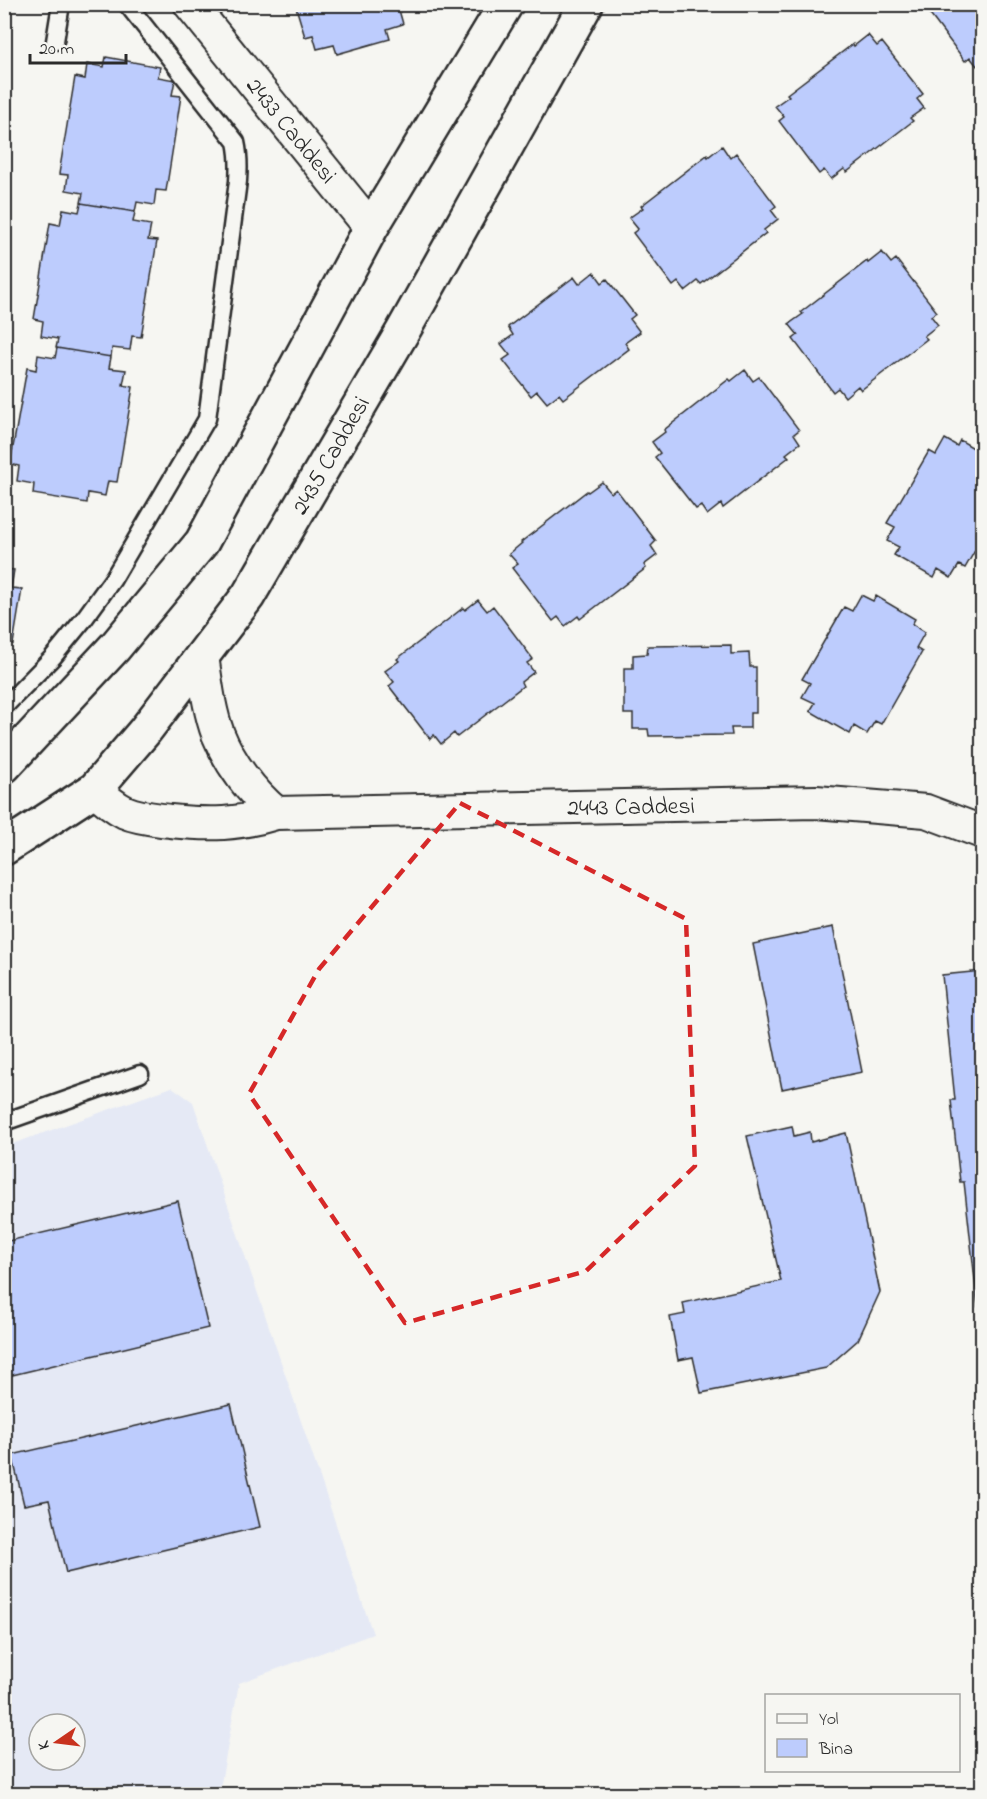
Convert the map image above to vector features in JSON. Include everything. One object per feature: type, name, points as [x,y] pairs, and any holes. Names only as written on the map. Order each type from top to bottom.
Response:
[{"type":"street","name":"2433 Caddesi","points":[[190,4],[371,228]]},
{"type":"street","points":[[4,766],[115,647],[202,542],[371,228],[506,4]]},
{"type":"street","name":"2435 Caddesi","points":[[4,848],[95,789],[144,732],[248,596],[403,331],[586,4]]},
{"type":"street","points":[[202,656],[218,733],[229,757],[259,799],[276,813]]},
{"type":"street","name":"2443 Caddesi","points":[[95,789],[108,802],[139,817],[204,824],[231,824],[276,813],[816,802],[926,811],[982,831]]},
{"type":"lane","points":[[55,41],[61,4]]},
{"type":"lane","points":[[4,707],[53,657],[113,579],[207,419],[238,181],[240,162],[238,151],[236,142],[127,4]]},
{"type":"lane","points":[[4,1122],[140,1074]]},
{"type":"highlighted area","points":[[460,803],[686,919],[695,1166],[586,1271],[405,1323],[249,1094],[319,969]]},
{"type":"shaded area","points":[[172,1087],[193,1102],[373,1634],[239,1683],[219,1794],[5,1794],[4,1147]]},
{"type":"building","points":[[295,4],[407,4],[408,8],[399,10],[403,24],[387,29],[390,39],[337,54],[334,45],[317,49],[313,35],[305,37]]},
{"type":"building","points":[[929,4],[982,4],[982,62],[977,66],[970,57],[965,61],[925,8]]},
{"type":"building","points":[[868,35],[877,46],[882,42],[923,94],[917,99],[924,108],[910,118],[913,121],[847,172],[844,169],[831,179],[824,170],[819,174],[779,121],[784,117],[775,106],[789,96],[787,94]]},
{"type":"building","points":[[106,57],[160,67],[158,77],[175,80],[172,95],[181,96],[166,191],[156,190],[154,205],[137,202],[135,212],[81,203],[83,193],[66,190],[68,175],[59,174],[75,77],[85,79],[87,64],[104,67]]},
{"type":"building","points":[[722,146],[730,158],[736,153],[776,206],[771,210],[778,219],[764,230],[766,233],[701,284],[698,281],[685,291],[678,282],[673,286],[633,233],[638,229],[629,218],[643,208],[641,206]]},
{"type":"building","points":[[81,203],[135,212],[133,222],[151,225],[148,240],[157,241],[141,337],[132,336],[130,350],[112,348],[111,357],[56,348],[58,339],[41,336],[43,321],[34,319],[50,223],[60,225],[63,209],[79,212]]},
{"type":"building","points":[[882,252],[891,263],[896,259],[937,312],[931,316],[938,325],[924,336],[927,339],[861,390],[858,386],[845,397],[838,388],[833,392],[793,339],[798,335],[789,324],[803,314],[801,312]]},
{"type":"building","points":[[594,272],[602,283],[607,279],[635,315],[630,319],[640,332],[625,343],[629,349],[563,399],[559,394],[547,403],[537,391],[531,396],[503,360],[510,355],[501,344],[513,335],[508,327],[574,277],[579,284]]},
{"type":"building","points":[[57,348],[111,357],[109,368],[126,370],[123,385],[133,387],[117,482],[108,481],[105,496],[88,493],[87,503],[33,494],[34,484],[17,481],[19,466],[10,464],[27,368],[36,370],[38,355],[55,358]]},
{"type":"building","points":[[745,370],[753,381],[759,377],[799,430],[794,434],[800,443],[786,454],[789,457],[723,508],[721,504],[707,515],[701,506],[696,509],[655,457],[660,453],[652,442],[729,379],[731,381]]},
{"type":"building","points":[[945,439],[957,446],[960,440],[982,453],[982,538],[965,568],[959,565],[951,578],[938,570],[934,578],[894,555],[899,547],[887,541],[895,527],[887,523],[929,451],[936,455]]},
{"type":"building","points":[[602,482],[611,493],[616,489],[656,541],[651,546],[657,555],[644,565],[646,568],[580,619],[578,616],[565,626],[558,617],[553,621],[512,568],[518,564],[509,554],[521,542]]},
{"type":"building","points":[[4,569],[14,570],[11,588],[22,589],[13,644],[4,642]]},
{"type":"building","points":[[861,595],[873,601],[876,596],[915,619],[912,624],[925,632],[916,648],[922,652],[881,724],[875,721],[867,734],[854,726],[850,734],[810,711],[815,703],[802,697],[810,683],[802,679],[844,607],[852,611]]},
{"type":"building","points":[[478,600],[487,611],[493,606],[533,659],[527,663],[534,672],[521,682],[523,686],[457,737],[454,733],[441,744],[434,735],[430,739],[389,686],[394,682],[385,671],[463,608],[465,610]]},
{"type":"building","points":[[731,645],[731,654],[749,653],[750,667],[756,667],[756,713],[750,713],[750,728],[731,728],[732,735],[649,736],[648,729],[633,729],[633,714],[624,714],[624,668],[633,668],[633,655],[647,654],[648,646]]},
{"type":"building","points":[[833,927],[862,1072],[782,1089],[753,944]]},
{"type":"building","points":[[982,971],[982,1307],[978,1307],[964,1182],[960,1182],[951,1100],[955,1100],[942,975]]},
{"type":"building","points":[[792,1126],[794,1136],[810,1132],[811,1142],[846,1133],[880,1292],[858,1340],[826,1368],[701,1393],[693,1357],[678,1360],[670,1317],[685,1314],[683,1303],[781,1281],[747,1136]]},
{"type":"building","points":[[178,1201],[208,1328],[4,1377],[4,1242]]},
{"type":"building","points":[[231,1404],[260,1527],[66,1573],[49,1500],[24,1505],[12,1455]]}]
